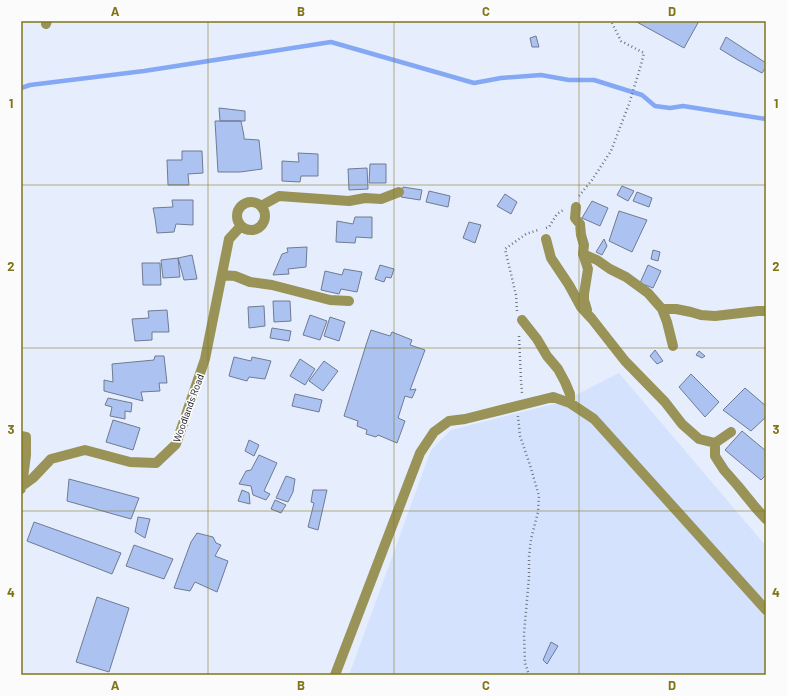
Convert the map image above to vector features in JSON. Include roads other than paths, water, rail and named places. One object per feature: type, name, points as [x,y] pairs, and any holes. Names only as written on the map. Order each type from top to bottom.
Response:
[{"type":"street","points":[[261,206],[279,196],[349,201],[365,198],[381,199],[399,192]]},
{"type":"street","points":[[248,202],[255,202],[261,206],[265,212],[265,220],[261,226],[255,230],[247,229],[241,226],[237,219],[241,206],[248,202]]},
{"type":"street","points":[[576,207],[575,218],[580,224],[584,245],[583,254],[588,269],[584,300],[592,319]]},
{"type":"street","name":"Woodlands Road","points":[[22,487],[51,459],[85,450],[130,462],[156,463],[176,444],[205,359],[229,239],[241,226]]},
{"type":"street","points":[[546,239],[552,258],[581,307],[625,361],[665,402],[682,424],[699,439],[715,443],[731,432]]},
{"type":"street","points":[[583,254],[597,260],[626,277],[648,293],[662,309],[673,346]]},
{"type":"street","points":[[222,275],[235,276],[250,282],[272,285],[330,300],[349,301]]},
{"type":"street","points":[[662,309],[676,309],[702,315],[715,316],[766,311]]},
{"type":"street","points":[[522,320],[537,339],[547,356],[558,369],[566,382],[570,394],[570,402]]},
{"type":"street","points":[[335,675],[420,453],[434,432],[450,421],[465,419],[553,397],[570,402],[594,419],[766,610]]},
{"type":"street","points":[[21,436],[26,437],[26,456],[22,487]]},
{"type":"street","points":[[715,443],[715,456],[724,470],[766,520]]},
{"type":"waterway","points":[[21,88],[30,85],[144,71],[331,42],[474,83],[501,78],[541,75],[569,80],[594,80],[642,95],[655,106],[670,108],[683,106],[766,119]]}]
